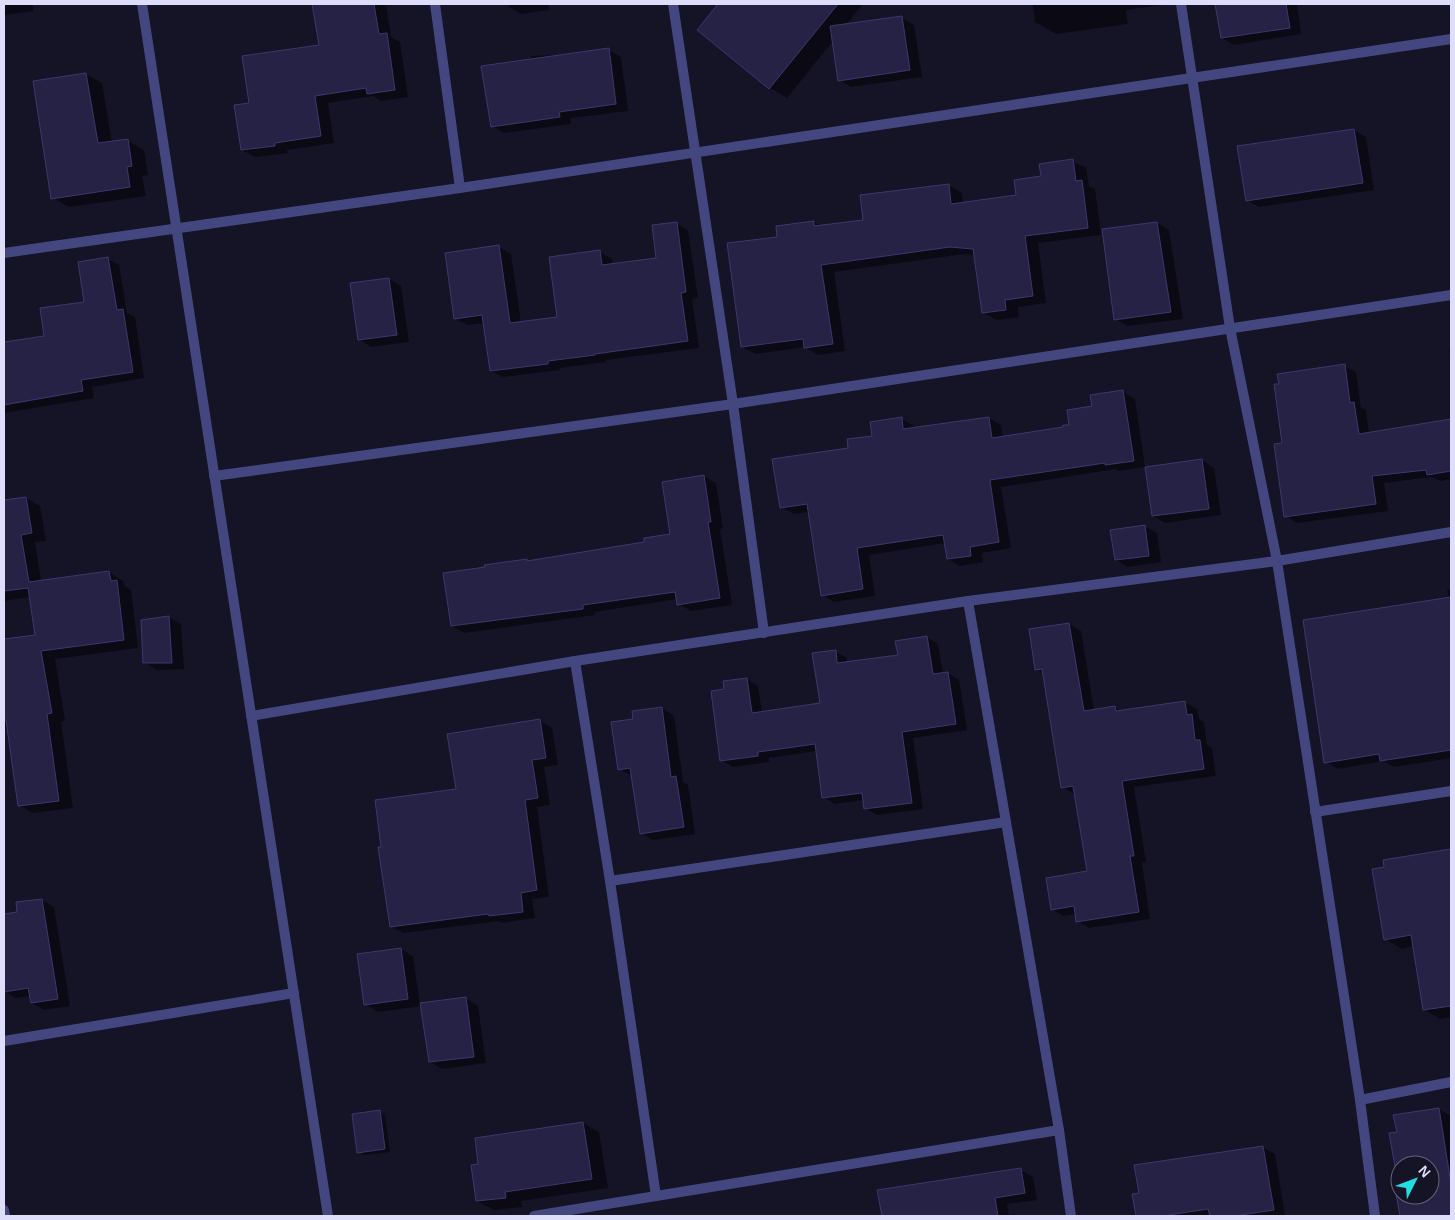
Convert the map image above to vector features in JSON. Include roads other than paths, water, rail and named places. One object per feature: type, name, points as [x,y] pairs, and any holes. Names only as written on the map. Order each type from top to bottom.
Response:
[{"type":"street","points":[[142,4],[328,1216]]},
{"type":"street","points":[[435,4],[460,188]]},
{"type":"street","points":[[674,4],[733,404],[764,633]]},
{"type":"street","points":[[1181,4],[1230,328],[1276,561],[1360,1100],[1375,1216]]},
{"type":"street","points":[[4,253],[460,188],[1451,39]]},
{"type":"street","points":[[214,476],[733,404],[1451,295]]},
{"type":"street","points":[[251,716],[575,662],[968,601],[1276,561],[1451,532]]},
{"type":"street","points":[[968,601],[1059,1130],[1072,1216]]},
{"type":"street","points":[[575,662],[610,881],[656,1196]]},
{"type":"street","points":[[1315,812],[1451,791]]},
{"type":"street","points":[[610,881],[1006,822]]},
{"type":"street","points":[[4,1041],[294,993]]},
{"type":"street","points":[[1360,1100],[1451,1082]]},
{"type":"street","points":[[534,1216],[1059,1130]]},
{"type":"street","points":[[4,1210],[5,1216]]}]
